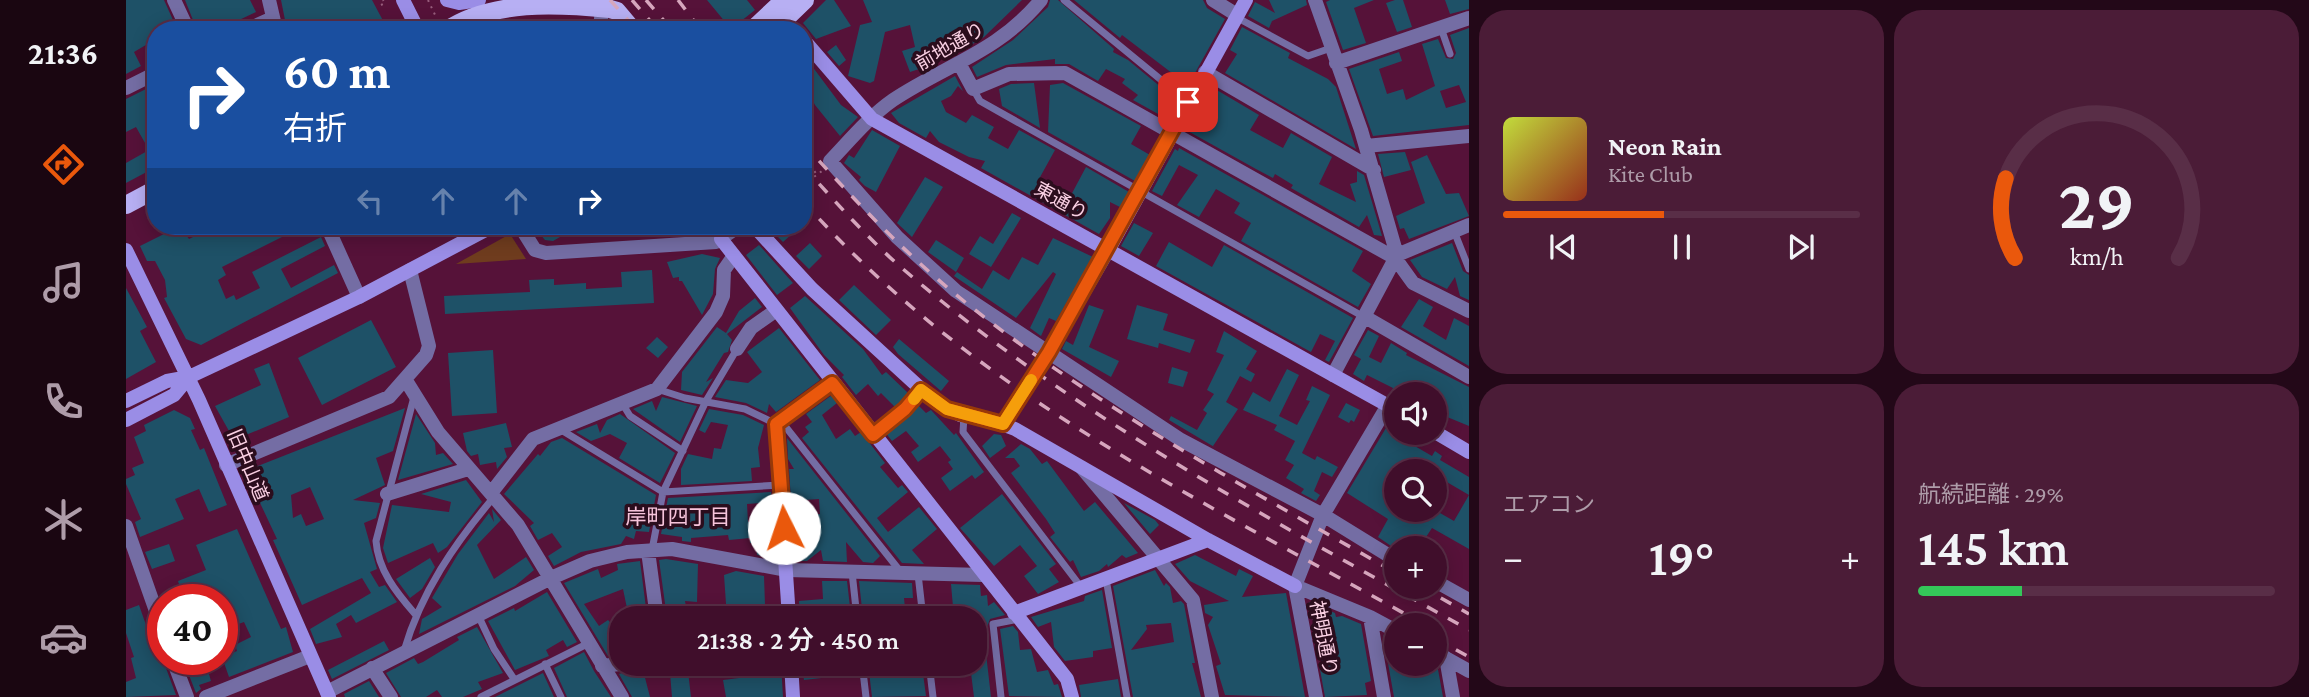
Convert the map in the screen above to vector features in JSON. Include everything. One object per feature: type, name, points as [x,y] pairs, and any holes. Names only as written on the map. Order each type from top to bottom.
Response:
[{"type":"main road","points":[[781,12],[804,0]]},
{"type":"main road","points":[[454,21],[480,4],[602,8],[617,11],[625,21]]},
{"type":"main road","points":[[126,205],[147,194]]},
{"type":"street","points":[[174,0],[184,21]]},
{"type":"street","points":[[269,0],[273,21]]},
{"type":"street","points":[[403,0],[414,21]]},
{"type":"street","points":[[447,0],[459,4],[480,4]]},
{"type":"street","name":"前地通り","points":[[831,162],[893,101],[959,63],[984,52],[1021,24],[1041,0]]},
{"type":"street","points":[[1213,0],[1236,16]]},
{"type":"street","points":[[1003,424],[1048,354],[1109,248],[1246,0]]},
{"type":"street","points":[[1315,0],[1374,170],[1396,257],[1413,283],[1469,311]]},
{"type":"street","points":[[601,21],[602,8]]},
{"type":"street","points":[[1336,63],[1469,18]]},
{"type":"street","name":"東通り","points":[[812,49],[872,119],[1109,248],[1384,404]]},
{"type":"street","points":[[959,63],[973,89],[1009,74],[1065,73],[1396,257]]},
{"type":"street","points":[[1205,72],[1374,170]]},
{"type":"street","points":[[126,88],[147,78]]},
{"type":"street","points":[[1366,146],[1469,136]]},
{"type":"street","points":[[831,162],[897,237],[956,291],[1181,440],[1384,553]]},
{"type":"street","points":[[1333,375],[1396,257],[1469,225]]},
{"type":"street","points":[[331,235],[359,297]]},
{"type":"street","points":[[126,401],[167,381],[189,377],[359,297],[476,235]]},
{"type":"street","points":[[525,235],[534,250],[546,253],[721,239],[726,235]]},
{"type":"street","points":[[762,235],[812,289],[921,390],[947,409],[1003,424],[1208,541],[1298,579],[1384,625]]},
{"type":"street","points":[[721,239],[1067,679],[1072,697]]},
{"type":"street","name":"旧中山道","points":[[126,250],[189,377],[328,695]]},
{"type":"street","points":[[493,495],[533,439],[657,389],[716,312],[723,296],[724,270],[733,257]]},
{"type":"street","points":[[226,465],[389,397],[426,355],[429,346],[410,270]]},
{"type":"street","points":[[737,349],[751,328],[775,311]]},
{"type":"street","points":[[1365,317],[1469,377]]},
{"type":"street","points":[[126,420],[174,395],[189,377]]},
{"type":"street","points":[[405,379],[438,432],[518,525],[622,697]]},
{"type":"street","points":[[788,606],[779,422],[832,383]]},
{"type":"street","points":[[1298,579],[1321,519],[1384,421]]},
{"type":"street","points":[[1447,439],[1469,452]]},
{"type":"street","points":[[1082,468],[1194,600],[1212,697]]},
{"type":"street","points":[[387,494],[468,469]]},
{"type":"street","points":[[126,526],[147,585]]},
{"type":"street","points":[[1016,616],[1081,587],[1208,541]]},
{"type":"street","points":[[328,695],[372,668],[551,578],[590,561],[627,552],[672,550],[786,570],[983,575]]},
{"type":"street","points":[[650,551],[656,606]]},
{"type":"street","name":"神明通り","points":[[1298,579],[1316,697]]},
{"type":"street","points":[[1447,588],[1469,600]]},
{"type":"street","points":[[1370,617],[1384,697]]},
{"type":"street","points":[[207,697],[310,656]]},
{"type":"street","points":[[1447,658],[1469,671]]},
{"type":"street","points":[[603,666],[609,665]]},
{"type":"street","points":[[372,668],[391,697]]},
{"type":"street","points":[[179,675],[187,697]]},
{"type":"street","points":[[792,676],[793,697]]},
{"type":"street","points":[[1447,676],[1453,697]]},
{"type":"lane","points":[[1064,0],[1188,102]]},
{"type":"lane","points":[[1236,16],[1308,56],[1331,48]]},
{"type":"lane","points":[[1440,28],[1450,54]]},
{"type":"lane","points":[[973,89],[980,101],[1139,193],[1365,317]]},
{"type":"lane","points":[[1453,230],[1469,269]]},
{"type":"lane","points":[[650,551],[663,492],[706,401],[737,349]]},
{"type":"lane","points":[[657,389],[744,408],[779,422],[903,574]]},
{"type":"lane","points":[[873,435],[905,409],[921,390]]},
{"type":"lane","points":[[415,393],[376,541],[377,556],[395,591],[415,614]]},
{"type":"lane","points":[[622,402],[630,416],[683,451]]},
{"type":"lane","points":[[964,415],[963,432],[1081,587]]},
{"type":"lane","points":[[558,428],[663,492],[781,485]]},
{"type":"lane","points":[[403,653],[415,614],[464,532],[493,495]]},
{"type":"lane","points":[[852,572],[856,606]]},
{"type":"lane","points":[[918,574],[922,606]]},
{"type":"lane","points":[[1105,578],[1127,697]]},
{"type":"lane","points":[[478,615],[494,649],[514,679]]},
{"type":"lane","points":[[1000,697],[993,624],[1016,616]]},
{"type":"lane","points":[[481,697],[589,643]]},
{"type":"lane","points":[[545,664],[561,697]]},
{"type":"lane","points":[[864,676],[866,697]]},
{"type":"lane","points":[[931,676],[933,697]]},
{"type":"path","points":[[381,5],[383,0]]},
{"type":"path","points":[[428,0],[440,21]]},
{"type":"path","points":[[812,175],[831,162]]},
{"type":"path","points":[[812,178],[831,162]]},
{"type":"shaded area","points":[[508,235],[526,259],[456,264]]},
{"type":"building","points":[[126,0],[164,0],[173,21],[147,21],[147,44],[134,52],[141,66],[126,74]]},
{"type":"building","points":[[185,0],[250,0],[256,12],[237,21],[193,21]]},
{"type":"building","points":[[281,0],[372,0],[383,21],[285,21]]},
{"type":"building","points":[[707,0],[747,0],[755,10],[741,21],[724,21]]},
{"type":"building","points":[[826,0],[834,0],[851,26],[816,39],[812,34],[812,21],[805,21]]},
{"type":"building","points":[[863,0],[1022,0],[984,37],[961,51],[956,38],[936,49],[938,53],[921,58],[925,67],[910,72],[902,51],[915,47],[910,25],[885,32],[874,81],[870,83],[848,76],[860,25],[872,22]]},
{"type":"building","points":[[1050,0],[1058,0],[1114,49],[1113,52],[1128,60],[1179,102],[1169,120],[1133,100],[1138,95],[1122,83],[1125,79],[1106,69],[1098,81],[1069,64],[1055,64],[1055,59],[1006,65],[977,77],[972,67],[1013,40],[1048,7]]},
{"type":"building","points":[[1074,0],[1203,0],[1207,8],[1225,19],[1185,91],[1181,88],[1185,83],[1122,35],[1120,38]]},
{"type":"building","points":[[1269,0],[1306,0],[1307,5],[1272,21],[1269,28],[1248,16],[1255,2],[1275,13]]},
{"type":"building","points":[[1374,0],[1354,8],[1366,43],[1343,50],[1326,2]]},
{"type":"building","points":[[1403,0],[1412,27],[1397,32],[1386,3]]},
{"type":"building","points":[[1445,0],[1469,0],[1469,9],[1450,14]]},
{"type":"building","points":[[1242,27],[1290,53],[1288,58],[1328,79],[1336,87],[1356,149],[1225,73],[1237,54],[1230,50]]},
{"type":"building","points":[[1469,28],[1469,125],[1373,136],[1349,69],[1399,52],[1402,61],[1379,69],[1387,94],[1403,89],[1406,100],[1435,86],[1422,44],[1438,39],[1446,58],[1453,59],[1456,53],[1450,35]],"holes":[[[1459,85],[1466,102],[1446,108],[1440,91]]]},
{"type":"building","points":[[836,45],[846,60],[839,66],[827,52]]},
{"type":"building","points":[[812,66],[841,105],[858,117],[840,136],[812,99]]},
{"type":"building","points":[[955,76],[963,91],[958,86],[951,96],[941,101],[946,112],[966,123],[972,115],[994,127],[988,138],[1008,149],[1019,130],[1055,150],[1039,179],[1070,197],[1086,167],[1129,192],[1120,207],[1110,202],[1110,218],[1099,234],[981,168],[985,161],[969,157],[939,142],[930,131],[926,138],[899,123],[891,113]]},
{"type":"building","points":[[1034,83],[1040,128],[1002,106],[999,89],[1011,84]]},
{"type":"building","points":[[1063,83],[1141,126],[1131,144],[1150,155],[1135,181],[1048,132],[1050,85]]},
{"type":"building","points":[[1210,86],[1259,115],[1250,130],[1283,148],[1291,133],[1332,157],[1319,184],[1356,202],[1350,184],[1357,182],[1357,171],[1364,175],[1382,236],[1374,235],[1367,215],[1359,227],[1291,188],[1293,185],[1275,174],[1273,178],[1186,130]]},
{"type":"building","points":[[147,88],[147,146],[136,127],[126,132],[126,99]]},
{"type":"building","points":[[872,130],[900,146],[876,192],[865,186],[859,180],[861,177],[844,163],[849,155],[854,158]]},
{"type":"building","points":[[1179,148],[1363,251],[1352,271],[1371,284],[1358,307],[1241,241],[1251,223],[1234,213],[1240,203],[1216,189],[1199,217],[1177,205],[1198,175],[1179,165],[1162,196],[1152,191],[1175,149],[1178,151]]},
{"type":"building","points":[[147,151],[147,172],[126,183],[126,163]]},
{"type":"building","points":[[1405,152],[1411,170],[1384,177],[1378,154]]},
{"type":"building","points":[[1427,155],[1446,194],[1459,193],[1469,216],[1409,239],[1404,228],[1400,229],[1396,216],[1425,203],[1411,162]]},
{"type":"building","points":[[925,177],[943,187],[912,237],[897,223]]},
{"type":"building","points":[[1012,213],[1021,218],[991,267],[969,254],[980,236],[993,244]]},
{"type":"building","points":[[1134,223],[1153,233],[1139,256],[1121,246]]},
{"type":"building","points":[[162,235],[186,235],[189,239],[197,235],[286,235],[222,267],[226,275],[218,280],[226,299],[234,295],[236,300],[260,288],[252,272],[321,237],[325,246],[281,269],[291,288],[334,265],[338,273],[201,345],[186,339],[164,298],[167,297],[165,280],[155,261],[147,261],[140,246]]},
{"type":"building","points":[[541,235],[560,235],[553,241],[545,240]]},
{"type":"building","points":[[776,235],[791,235],[783,242]]},
{"type":"building","points":[[1053,238],[1093,257],[1056,321],[1049,318],[1041,336],[1030,328],[1056,274],[1053,272],[1016,318],[954,276],[957,272],[982,289],[993,270],[1009,280],[1022,257],[1038,265]]},
{"type":"building","points":[[936,240],[964,258],[956,272],[928,252]]},
{"type":"building","points":[[1169,242],[1212,267],[1224,245],[1353,318],[1329,362],[1325,360],[1335,341],[1320,334],[1311,352],[1156,266]]},
{"type":"building","points":[[810,243],[822,256],[809,269],[796,256]]},
{"type":"building","points":[[1452,243],[1463,271],[1469,275],[1469,300],[1460,296],[1455,277],[1447,289],[1422,277],[1410,260]]},
{"type":"building","points":[[759,245],[793,283],[777,295],[746,255]]},
{"type":"building","points":[[702,254],[720,258],[715,269],[713,294],[702,315],[679,277],[673,278],[667,262]]},
{"type":"building","points":[[652,270],[654,303],[445,314],[444,296],[530,292],[529,280],[554,279],[554,285],[586,283],[586,289],[622,287],[621,272]]},
{"type":"building","points":[[854,285],[891,320],[876,335],[839,300]]},
{"type":"building","points":[[126,288],[147,327],[140,331],[156,362],[126,379]]},
{"type":"building","points":[[805,296],[863,349],[882,375],[886,372],[907,392],[908,396],[901,405],[896,408],[881,393],[878,396],[868,384],[856,395],[842,377],[844,375],[824,355],[790,308]]},
{"type":"building","points":[[755,298],[762,307],[727,334],[732,340],[728,352],[724,353],[706,382],[713,378],[702,395],[681,390],[682,372],[717,327],[726,333],[739,311]]},
{"type":"building","points":[[1419,299],[1433,307],[1423,326],[1446,340],[1454,318],[1469,326],[1469,366],[1401,327]]},
{"type":"building","points":[[1089,305],[1104,310],[1089,347],[1119,361],[1111,377],[1062,349],[1066,341],[1073,345]]},
{"type":"building","points":[[1137,305],[1168,314],[1163,330],[1195,340],[1190,353],[1159,343],[1158,348],[1127,339]]},
{"type":"building","points":[[371,320],[396,367],[322,405],[298,358]]},
{"type":"building","points":[[779,328],[820,380],[776,412],[769,404],[767,413],[746,403],[715,397],[726,380],[748,383],[762,372],[747,352]]},
{"type":"building","points":[[1368,330],[1379,336],[1369,357],[1381,363],[1391,343],[1407,353],[1406,355],[1469,387],[1469,426],[1447,417],[1447,382],[1384,384],[1367,375],[1364,381],[1353,374],[1361,359],[1354,355]]},
{"type":"building","points":[[1224,331],[1257,351],[1246,369],[1255,374],[1251,382],[1240,376],[1226,402],[1238,409],[1213,446],[1216,448],[1169,420],[1171,416],[1197,430],[1207,413],[1203,410],[1214,394],[1207,390],[1224,355],[1216,352]]},
{"type":"building","points":[[657,337],[668,347],[658,358],[646,348]]},
{"type":"building","points":[[899,339],[949,381],[941,391],[898,354],[893,347]]},
{"type":"building","points":[[493,350],[497,413],[452,416],[448,353]]},
{"type":"building","points":[[269,363],[289,417],[234,440],[215,406],[261,385],[254,369]]},
{"type":"building","points":[[1172,367],[1188,372],[1183,387],[1168,383]]},
{"type":"building","points":[[1287,369],[1299,375],[1279,416],[1297,425],[1310,401],[1306,400],[1312,386],[1330,395],[1302,453],[1315,460],[1317,456],[1338,467],[1332,477],[1322,472],[1314,491],[1320,495],[1316,501],[1301,493],[1304,489],[1286,478],[1294,465],[1285,460],[1295,441],[1274,430],[1277,425],[1243,410],[1253,392],[1270,402]]},
{"type":"building","points":[[832,395],[837,403],[822,415],[836,439],[850,429],[855,436],[861,432],[885,463],[880,467],[898,488],[902,485],[908,492],[877,518],[888,532],[919,507],[937,529],[912,550],[924,564],[902,563],[802,438],[809,432],[805,427],[812,422],[806,414]]},
{"type":"building","points":[[662,397],[697,406],[680,442],[633,409],[652,401],[656,411]]},
{"type":"building","points":[[1346,403],[1360,410],[1354,422],[1351,420],[1349,423],[1338,417]]},
{"type":"building","points":[[917,404],[926,413],[931,410],[954,435],[956,433],[984,472],[975,479],[972,475],[950,491],[941,478],[953,469],[948,462],[951,460],[940,446],[918,462],[911,452],[919,446],[906,431],[892,441],[885,432]]},
{"type":"building","points":[[405,408],[393,451],[376,458],[385,485],[353,500],[380,503],[376,518],[364,523],[377,569],[370,572],[379,587],[385,585],[397,602],[356,623],[351,615],[336,624],[342,637],[316,644],[310,629],[371,593],[362,578],[302,605],[273,540],[277,539],[245,471]],"holes":[[[310,487],[324,519],[306,526],[301,514],[293,518],[291,495]]]},
{"type":"building","points":[[709,409],[743,415],[764,425],[758,448],[760,467],[751,468],[752,481],[681,485],[681,469],[688,454],[712,459],[714,448],[721,449],[728,425],[711,422],[705,433],[699,430]]},
{"type":"building","points":[[174,410],[190,418],[195,429],[191,430],[200,450],[204,448],[227,505],[209,512],[199,489],[175,499],[184,519],[140,537],[135,522],[141,519],[126,484],[126,479],[135,475],[132,468],[144,463],[134,437],[146,431],[144,425]]},
{"type":"building","points":[[416,414],[435,443],[436,455],[443,453],[453,464],[398,480]]},
{"type":"building","points":[[620,414],[675,453],[660,483],[619,458],[627,443],[610,434],[591,441],[576,432],[597,424],[600,433],[607,420]]},
{"type":"building","points":[[506,423],[512,447],[504,448],[507,457],[497,469],[496,462],[480,465],[478,454],[471,456],[467,451],[463,433]]},
{"type":"building","points":[[1384,431],[1384,445],[1413,445],[1432,456],[1435,451],[1442,456],[1440,459],[1384,459],[1384,516],[1347,493]]},
{"type":"building","points":[[994,434],[1001,435],[1006,446],[990,458],[982,446]]},
{"type":"building","points":[[562,438],[656,495],[649,532],[636,531],[634,539],[626,536],[621,544],[581,552],[554,566],[548,556],[562,547],[552,533],[538,540],[530,526],[534,523],[504,494],[538,454],[540,456],[551,442]]},
{"type":"building","points":[[787,438],[880,556],[873,563],[863,562],[846,542],[847,562],[823,561],[821,550],[807,561],[800,561],[794,552],[800,545],[793,534],[793,529],[798,525],[792,517],[820,514],[819,499],[791,501],[789,469],[794,469],[788,459]]},
{"type":"building","points":[[1021,444],[1030,449],[1042,464],[1047,461],[1084,511],[1095,502],[1138,553],[1126,558],[1122,555],[1108,567],[1107,564],[1099,571],[1081,577],[1073,560],[1070,562],[1050,537],[1055,533],[1011,473],[1020,466],[1014,458],[1005,458]]},
{"type":"building","points":[[1447,464],[1469,477],[1469,495],[1447,482]]},
{"type":"building","points":[[466,480],[482,502],[447,547],[438,553],[433,543],[388,563],[383,548],[392,505],[449,512],[451,502],[421,494]]},
{"type":"building","points":[[771,492],[772,502],[747,504],[748,522],[760,520],[760,528],[773,527],[775,558],[757,555],[756,543],[750,543],[750,538],[729,540],[728,535],[691,538],[691,542],[682,541],[682,537],[661,534],[668,498]]},
{"type":"building","points":[[1002,494],[1056,564],[1049,569],[1059,582],[1038,594],[1024,576],[1037,566],[1020,545],[994,566],[960,528]]},
{"type":"building","points":[[1469,495],[1469,549],[1432,528],[1427,536],[1384,536],[1384,541],[1378,537],[1386,522],[1447,522],[1447,517],[1454,521]]},
{"type":"building","points":[[1124,503],[1155,520],[1159,525],[1150,534]]},
{"type":"building","points":[[492,509],[501,520],[477,545],[494,579],[526,557],[534,570],[515,586],[419,634],[422,619],[442,607],[432,598],[458,554],[489,513],[494,522]]},
{"type":"building","points":[[237,529],[281,629],[286,627],[293,652],[238,673],[238,644],[251,637],[244,622],[238,624],[238,584],[179,584],[178,581],[206,570],[196,545]]},
{"type":"building","points":[[169,544],[175,561],[152,569],[145,552]]},
{"type":"building","points":[[1195,555],[1236,576],[1239,569],[1253,576],[1242,597],[1286,593],[1305,697],[1225,695],[1216,666],[1221,664],[1208,625],[1213,617],[1205,613],[1204,605],[1229,601],[1190,581],[1175,564]]},
{"type":"building","points":[[430,558],[435,567],[422,589],[410,598],[396,579]]},
{"type":"building","points":[[659,560],[698,564],[697,602],[685,601],[686,606],[665,606]]},
{"type":"building","points":[[640,561],[646,606],[627,606],[623,589],[584,604],[599,626],[609,621],[608,656],[564,583],[598,569],[601,578],[618,570],[617,564]]},
{"type":"building","points":[[1155,570],[1164,586],[1166,583],[1170,587],[1173,603],[1181,601],[1184,604],[1195,663],[1192,663],[1201,697],[1133,697],[1113,586]],"holes":[[[1171,623],[1174,642],[1131,650],[1147,629],[1146,625]]]},
{"type":"building","points":[[736,571],[764,576],[765,605],[777,606],[726,606],[724,575]]},
{"type":"building","points":[[822,581],[847,581],[850,606],[799,606],[799,601],[823,599]]},
{"type":"building","points":[[859,581],[912,583],[913,598],[904,598],[905,606],[862,606]]},
{"type":"building","points":[[951,584],[980,585],[981,596],[987,595],[988,606],[994,602],[1005,615],[990,619],[987,627],[987,606],[953,606]]},
{"type":"building","points":[[1102,590],[1112,648],[1093,651],[1093,657],[1065,661],[1054,647],[1051,622],[1038,627],[1031,617],[1084,601],[1085,596]]},
{"type":"building","points":[[547,592],[577,642],[567,647],[563,640],[546,650],[549,656],[515,670],[488,621],[514,608],[515,611]]},
{"type":"building","points":[[1309,602],[1335,613],[1336,617],[1342,616],[1361,624],[1371,681],[1365,683],[1367,695],[1325,697],[1319,664],[1322,663]]},
{"type":"building","points":[[139,605],[147,625],[147,675],[169,675],[176,695],[126,697],[126,682],[136,678],[131,658],[134,657],[126,633],[126,610]]},
{"type":"building","points":[[1013,626],[1018,632],[1020,650],[1031,649],[1037,672],[1048,670],[1054,685],[1058,684],[1062,697],[1009,696],[1000,629]]},
{"type":"building","points":[[477,627],[503,673],[478,682],[482,689],[463,697],[442,697],[437,690],[426,697],[401,697],[386,673],[414,658],[418,664],[423,662],[459,640],[457,637]]},
{"type":"building","points":[[384,641],[389,650],[332,679],[328,670]]},
{"type":"building","points":[[584,652],[611,697],[567,697],[554,668]]},
{"type":"building","points":[[987,662],[991,697],[974,697],[971,676],[987,676]]},
{"type":"building","points":[[543,673],[554,697],[495,697]]},
{"type":"building","points":[[189,675],[209,675],[211,681],[199,685],[201,689],[196,693]]},
{"type":"building","points":[[620,676],[645,676],[650,697],[632,697]]},
{"type":"building","points":[[670,676],[689,676],[691,697],[672,697]]},
{"type":"building","points":[[782,676],[783,697],[726,697],[723,680]]},
{"type":"building","points":[[803,676],[839,676],[804,680]]},
{"type":"building","points":[[870,676],[923,676],[926,696],[872,697]]},
{"type":"building","points":[[1390,676],[1439,676],[1443,697],[1394,697]]},
{"type":"building","points":[[1118,679],[1121,697],[1081,697],[1079,685]]},
{"type":"building","points":[[369,681],[379,697],[345,697],[344,694]]},
{"type":"railway","points":[[610,0],[629,21]]},
{"type":"railway","points":[[632,0],[650,21]]},
{"type":"railway","points":[[646,0],[664,21]]},
{"type":"railway","points":[[678,0],[694,21]]},
{"type":"railway","points":[[812,153],[904,249],[947,288],[1020,344],[1071,380],[1178,447],[1384,566]]},
{"type":"railway","points":[[812,176],[895,262],[1029,367],[1172,461],[1469,630]]},
{"type":"railway","points":[[812,210],[870,270],[942,332],[1017,388],[1176,487],[1403,613]]},
{"type":"railway","points":[[1443,599],[1469,614]]},
{"type":"railway","points":[[1447,645],[1469,657]]},
{"type":"slow traffic","points":[[914,399],[921,390],[960,415],[1003,424],[1031,380]]},
{"type":"district","name":"岸町四丁目","points":[[678,517]]},
{"type":"route","points":[[784,528],[776,424],[832,383],[873,435],[905,409],[921,390],[960,415],[1003,424],[1049,352],[1109,248],[1188,102]]}]
